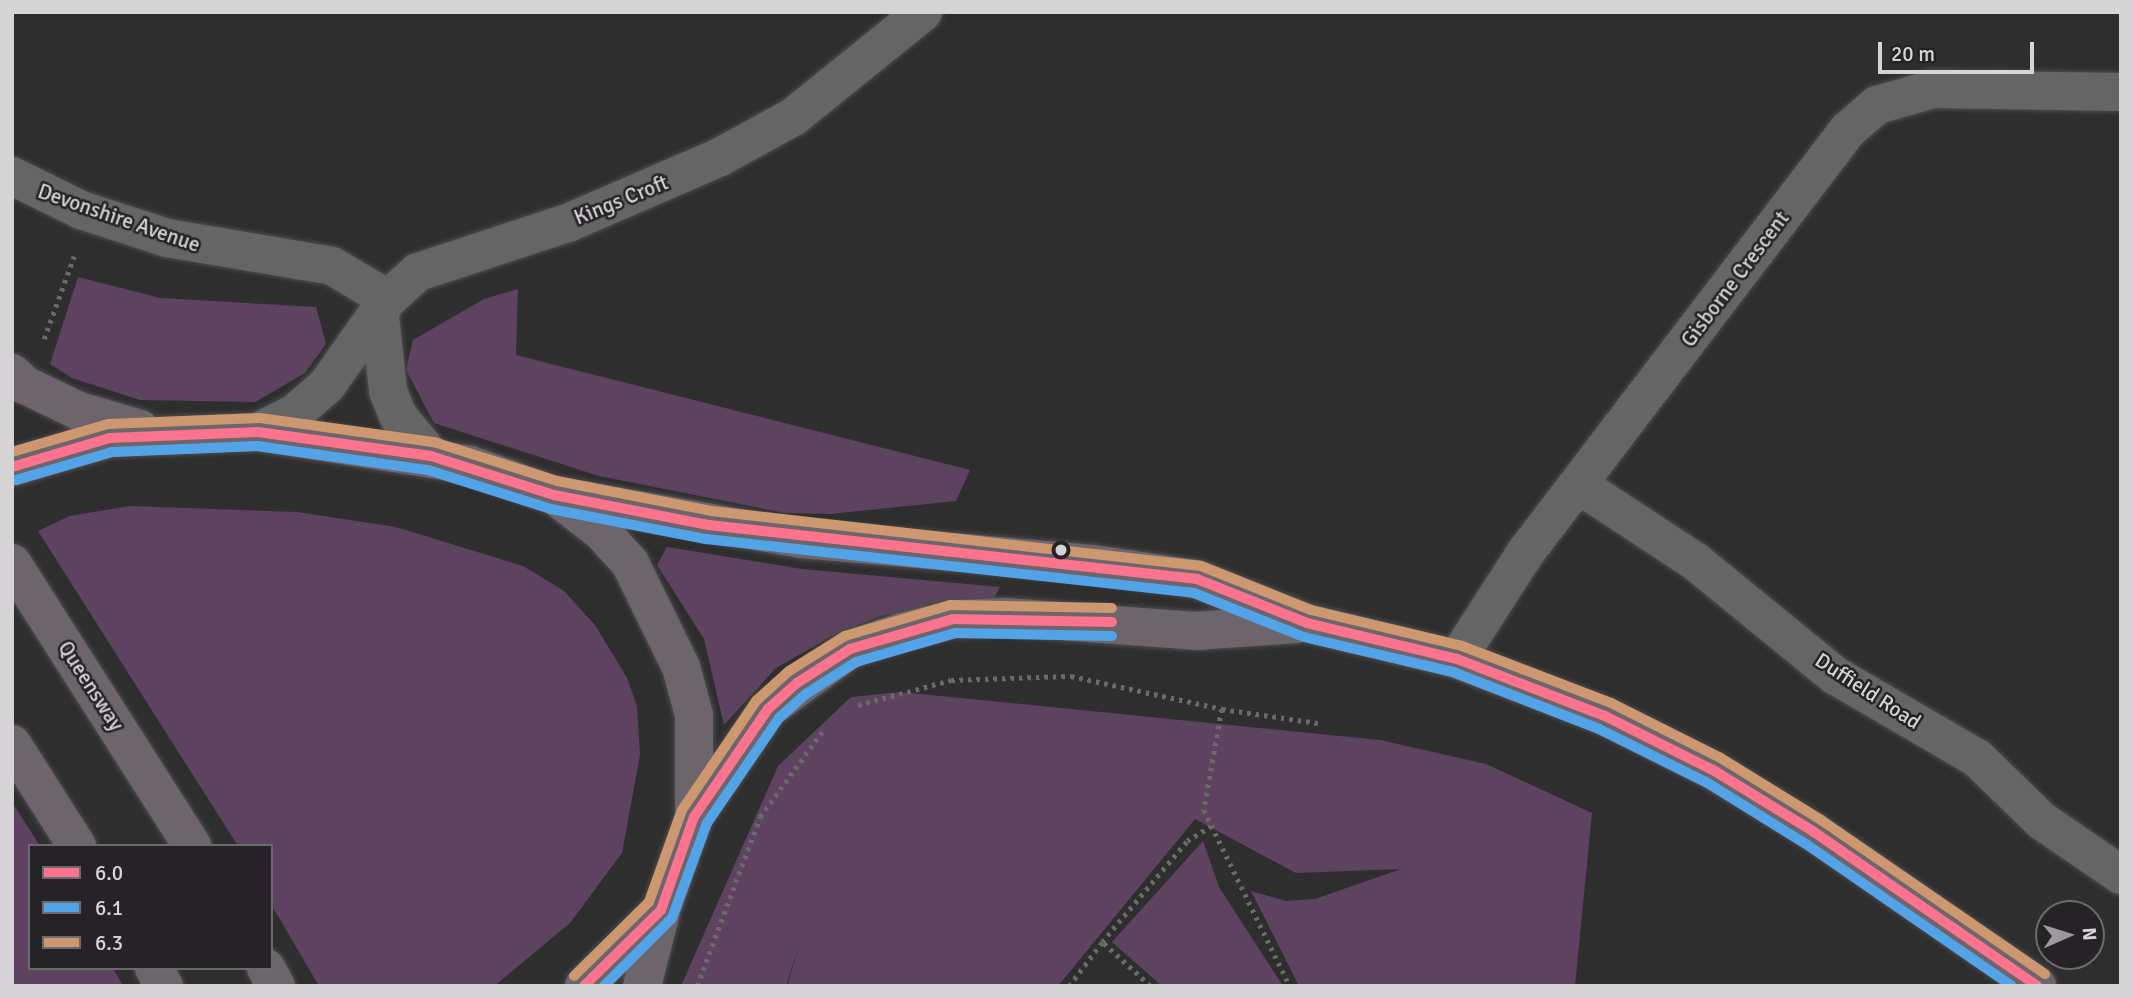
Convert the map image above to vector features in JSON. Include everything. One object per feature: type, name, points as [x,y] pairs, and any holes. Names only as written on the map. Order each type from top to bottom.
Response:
[{"type":"highway","points":[[12,373],[26,385],[79,411],[153,433]]},
{"type":"highway","points":[[16,465],[76,446],[153,433],[258,432],[431,456],[554,495],[801,538],[1093,564],[1197,579],[1307,623],[1457,659],[1605,716],[1713,770],[1814,832],[2036,986]]},
{"type":"highway","points":[[554,495],[630,563],[681,667],[694,716],[694,817]]},
{"type":"highway","name":"Queensway","points":[[12,563],[191,844]]},
{"type":"highway","points":[[642,986],[661,910],[694,817],[768,709],[850,649],[953,619],[1006,617],[1195,631],[1307,623]]},
{"type":"highway","points":[[12,744],[76,844]]},
{"type":"highway","points":[[584,986],[661,910]]},
{"type":"highway","points":[[155,970],[164,986]]},
{"type":"highway","points":[[266,970],[276,986]]},
{"type":"street","name":"Kings Croft","points":[[258,432],[295,412],[327,385],[384,307],[418,272],[570,222],[720,157],[793,117],[923,12]]},
{"type":"street","name":"Gisborne Crescent","points":[[1457,659],[1526,552],[1848,130],[1877,105],[1933,89],[2121,92]]},
{"type":"street","name":"Devonshire Avenue","points":[[12,176],[81,210],[219,251],[332,266],[384,307]]},
{"type":"street","points":[[384,307],[388,391],[398,416],[431,456]]},
{"type":"street","name":"Duffield Road","points":[[1579,485],[1696,562],[1836,676],[1976,758],[2042,821],[2121,875]]},
{"type":"path","points":[[41,347],[69,280],[81,210]]},
{"type":"path","points":[[850,707],[951,680],[1071,676],[1222,709],[1318,723]]},
{"type":"path","points":[[1222,709],[1203,810],[1290,986]]},
{"type":"path","points":[[697,986],[760,817],[830,721]]},
{"type":"path","points":[[1069,986],[1187,841],[1211,826]]},
{"type":"path","points":[[1102,943],[1150,986]]},
{"type":"shaded area","points":[[78,277],[160,298],[316,307],[326,344],[305,373],[255,402],[140,400],[72,378],[50,364]]},
{"type":"shaded area","points":[[518,289],[516,355],[970,470],[956,501],[830,514],[785,513],[599,476],[434,423],[406,370],[413,340],[484,299]]},
{"type":"shaded area","points":[[130,506],[297,512],[396,527],[523,566],[564,591],[595,625],[627,678],[637,706],[640,755],[622,853],[570,923],[494,986],[319,986],[273,907],[273,844],[237,844],[38,531],[70,516]]},
{"type":"shaded area","points":[[667,547],[802,569],[1000,587],[993,600],[883,615],[836,634],[776,668],[724,725],[704,639],[657,565]]},
{"type":"shaded area","points":[[900,692],[1380,740],[1486,764],[1592,813],[1575,986],[1299,986],[1251,891],[1286,901],[1315,899],[1401,869],[1296,873],[1195,819],[1058,986],[787,986],[800,943],[786,986],[681,986],[778,766],[851,697]]},
{"type":"shaded area","points":[[12,802],[39,844],[28,844],[28,970],[114,970],[123,986],[12,986]]},
{"type":"shaded area","points":[[1203,841],[1219,887],[1283,986],[1162,986],[1112,942]]},
{"type":"transit line","name":"6.3","points":[[12,452],[108,424],[260,418],[434,442],[557,481],[711,511],[1201,566],[1311,610],[1462,646],[1611,703],[1719,757],[1821,820],[2045,974]]},
{"type":"transit line","name":"6.0","points":[[12,467],[110,438],[258,432],[431,456],[554,495],[709,525],[1197,579],[1307,623],[1457,659],[1605,716],[1713,770],[1814,832],[2037,986]]},
{"type":"transit line","name":"6.1","points":[[16,480],[112,452],[257,446],[428,470],[551,509],[706,539],[1194,593],[1304,637],[1453,672],[1599,729],[1706,782],[1806,844],[2012,986]]},
{"type":"transit line","name":"6.3","points":[[574,976],[649,902],[682,810],[756,701],[789,671],[845,636],[950,605],[1112,608]]},
{"type":"transit line","name":"6.0","points":[[584,986],[661,910],[694,817],[768,709],[797,683],[850,649],[953,619],[1112,622]]},
{"type":"transit line","name":"6.1","points":[[604,986],[672,918],[707,823],[779,718],[806,694],[856,662],[955,633],[1112,636]]}]
